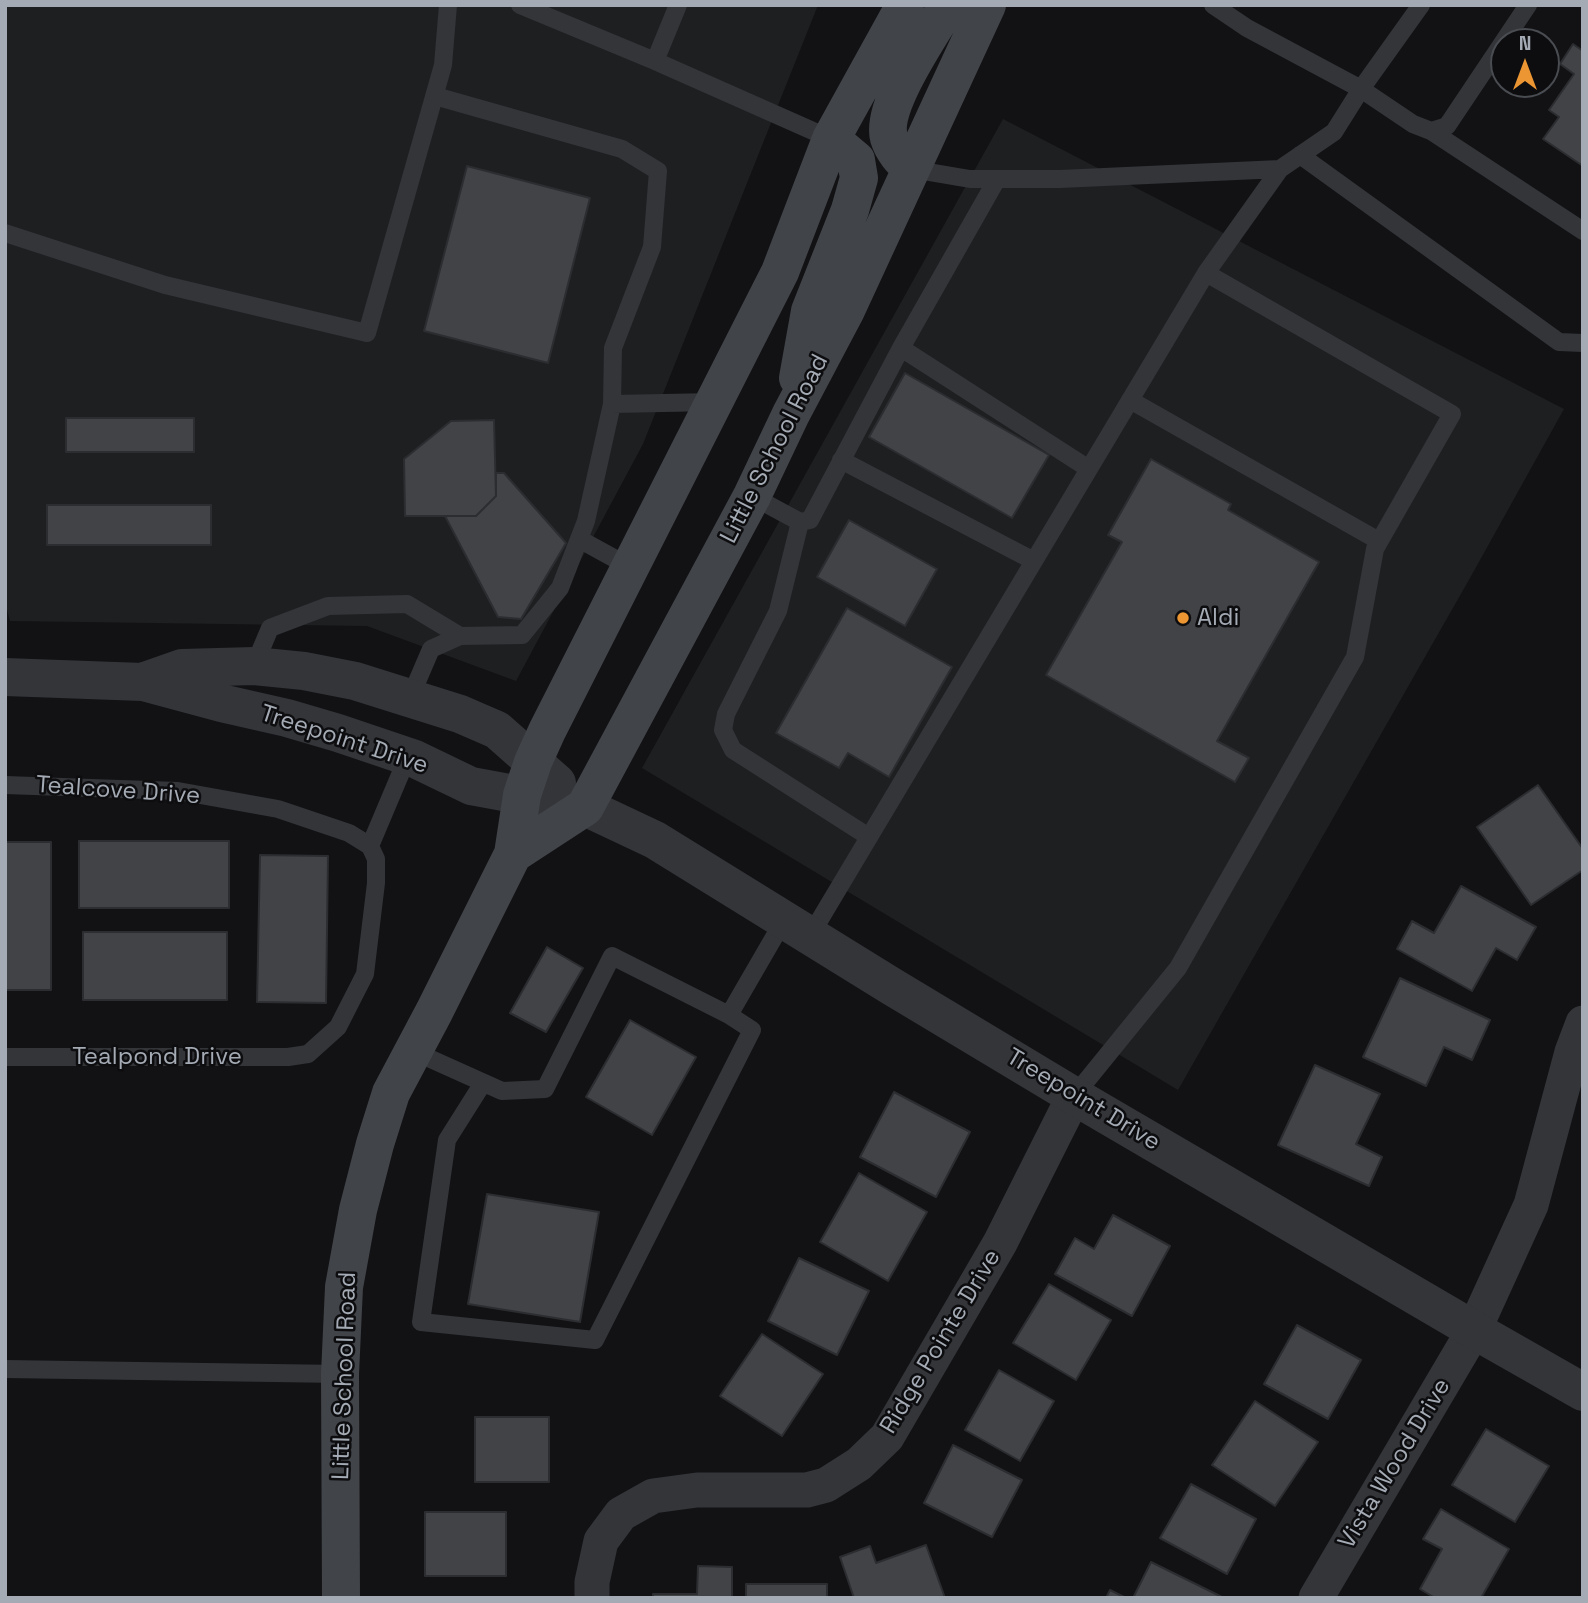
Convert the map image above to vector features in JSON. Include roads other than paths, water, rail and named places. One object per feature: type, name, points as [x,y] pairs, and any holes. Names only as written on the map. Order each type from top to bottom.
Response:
[{"type":"main road","name":"Little School Road","points":[[341,1598],[340,1374],[344,1287],[358,1210],[391,1093],[513,853],[527,778],[547,730],[780,272],[831,139],[905,5]]},
{"type":"main road","points":[[911,169],[898,157],[889,137],[889,118],[897,92],[948,5]]},
{"type":"main road","name":"Little School Road","points":[[513,853],[585,807],[752,496],[846,310],[987,5]]},
{"type":"main road","points":[[792,415],[810,311],[850,210],[859,178],[856,160],[831,139]]},
{"type":"street","name":"Treepoint Drive","points":[[143,682],[182,668],[254,666],[304,671],[410,698],[460,714],[497,730],[527,778],[655,840],[1074,1096],[1583,1392]]},
{"type":"street","name":"Treepoint Drive","points":[[5,677],[143,682],[287,718],[408,756],[471,786],[527,778]]},
{"type":"street","name":"Vista Wood Drive","points":[[1316,1598],[1474,1330],[1531,1205],[1572,1052],[1583,1023]]},
{"type":"street","name":"Ridge Pointe Drive","points":[[592,1598],[592,1582],[601,1541],[621,1514],[653,1496],[697,1489],[807,1489],[826,1485],[859,1464],[887,1437],[1000,1244],[1074,1096]]},
{"type":"lane","points":[[5,233],[165,285],[367,333],[443,65],[448,5]]},
{"type":"lane","points":[[520,5],[831,139]]},
{"type":"lane","points":[[655,61],[678,5]]},
{"type":"lane","points":[[1213,5],[1247,29],[1361,89],[1413,124],[1431,131],[1583,231]]},
{"type":"lane","points":[[729,1016],[869,837],[1206,273],[1280,169],[1334,132],[1421,5]]},
{"type":"lane","points":[[1431,131],[1447,126],[1528,5]]},
{"type":"lane","points":[[410,698],[431,649],[460,636],[522,635],[560,588],[586,521],[612,404],[613,348],[652,247],[658,171],[622,149],[435,96]]},
{"type":"lane","points":[[1300,155],[1559,342],[1583,343]]},
{"type":"lane","points":[[911,169],[970,179],[1060,179],[1280,169]]},
{"type":"lane","points":[[752,496],[800,522],[810,520],[901,348],[997,179]]},
{"type":"lane","points":[[1074,1096],[1178,968],[1355,657],[1375,549],[1452,414],[1206,273]]},
{"type":"lane","points":[[901,348],[1089,469]]},
{"type":"lane","points":[[1130,400],[1379,541]]},
{"type":"lane","points":[[612,404],[715,401]]},
{"type":"lane","points":[[841,460],[1034,561]]},
{"type":"lane","points":[[800,522],[778,611],[726,714],[723,730],[733,750],[869,837]]},
{"type":"lane","points":[[579,539],[630,567]]},
{"type":"lane","points":[[254,666],[270,628],[328,606],[407,604],[460,636]]},
{"type":"lane","points":[[370,846],[408,756]]},
{"type":"lane","name":"Tealcove Drive","points":[[5,785],[178,791],[278,809],[349,833],[370,846]]},
{"type":"lane","name":"Tealpond Drive","points":[[5,1057],[288,1057],[308,1054],[338,1027],[365,974],[376,883],[376,859],[370,846]]},
{"type":"lane","points":[[413,1051],[502,1091],[545,1089],[612,956],[752,1030],[595,1340],[421,1322],[447,1140],[483,1083]]},
{"type":"lane","points":[[5,1369],[340,1374]]},
{"type":"place","name":"Aldi","points":[[1183,618]]}]
